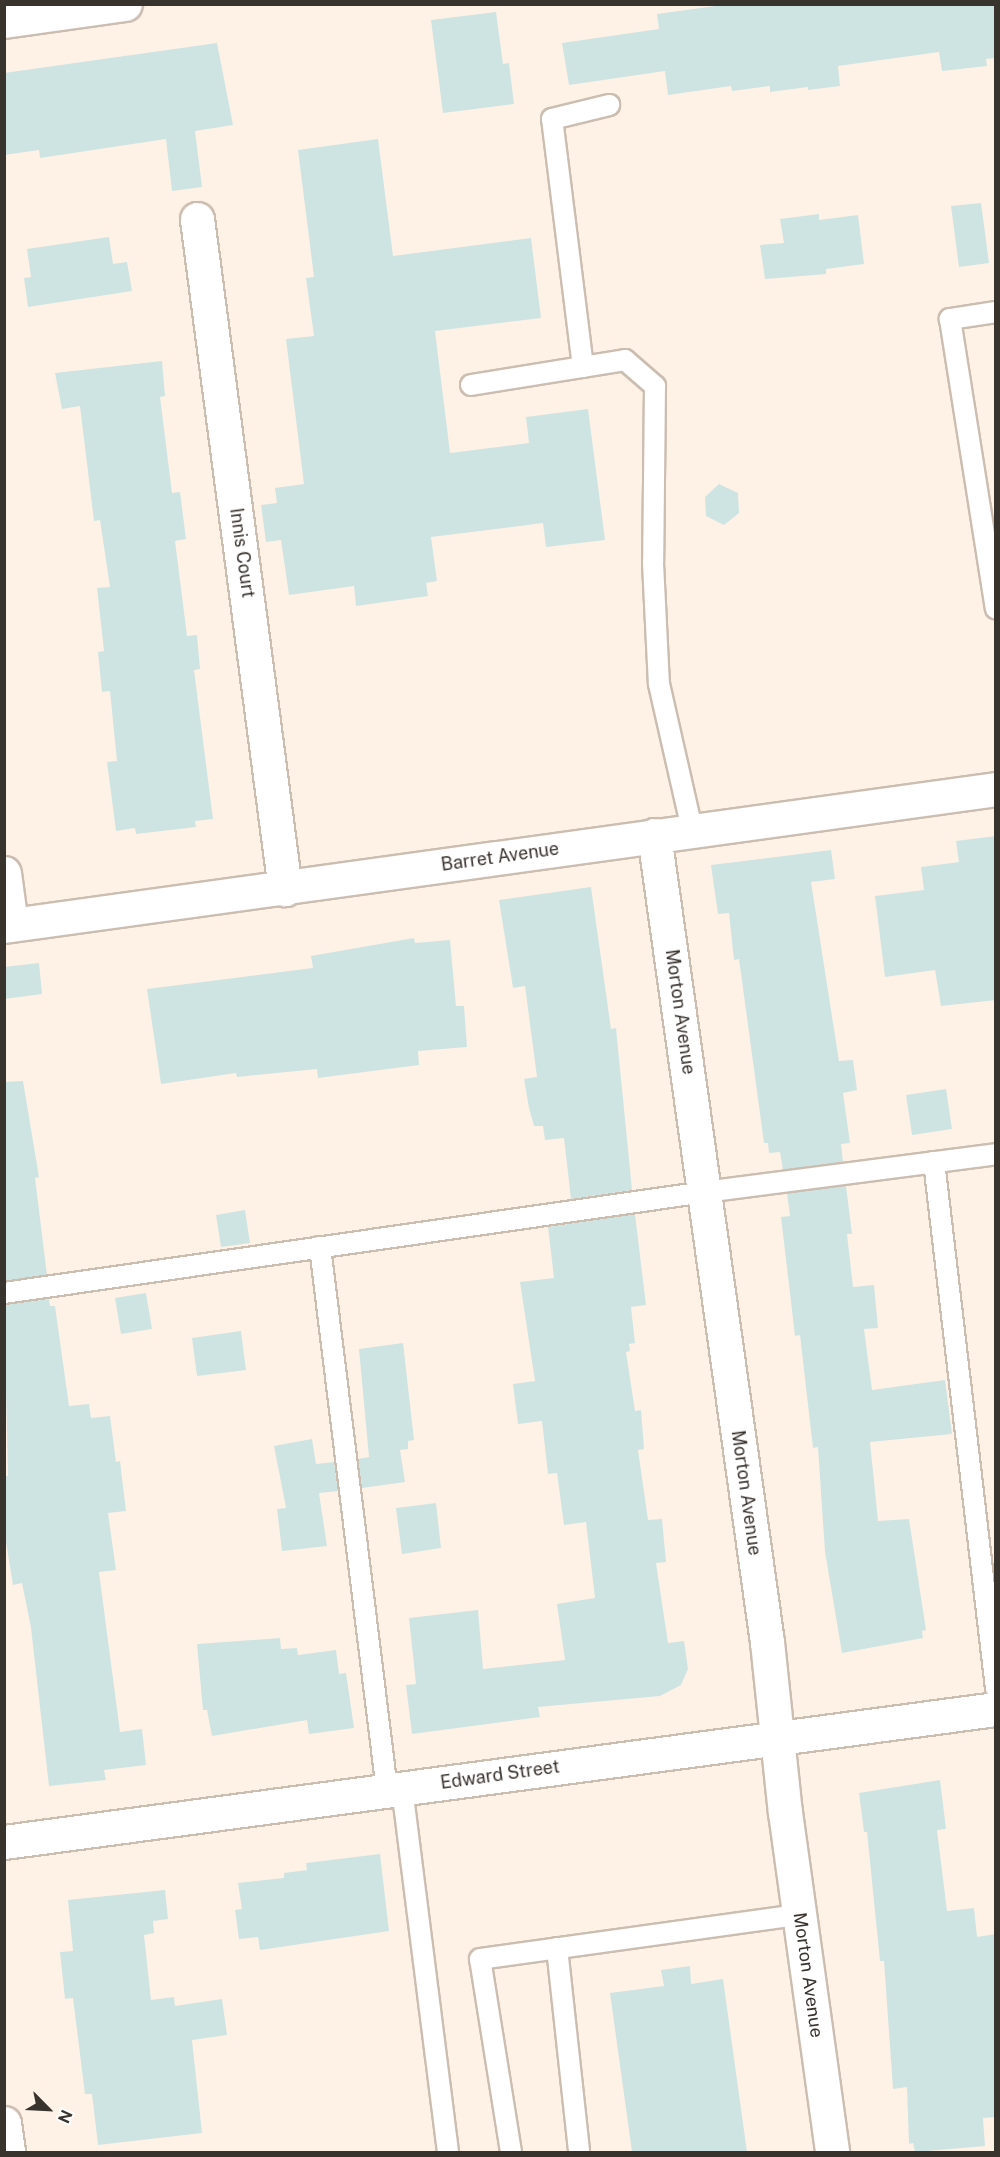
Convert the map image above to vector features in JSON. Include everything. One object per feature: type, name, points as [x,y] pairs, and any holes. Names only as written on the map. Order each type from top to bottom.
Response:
[{"type":"street","points":[[4,21],[125,4]]},
{"type":"street","name":"Innis Court","points":[[197,219],[285,889]]},
{"type":"street","name":"Barret Avenue","points":[[8,925],[285,889],[692,829],[996,789]]},
{"type":"street","name":"Morton Avenue","points":[[654,835],[705,1192],[832,2152]]},
{"type":"street","points":[[4,873],[8,925]]},
{"type":"street","name":"Edward Street","points":[[4,1842],[996,1709]]},
{"type":"street","points":[[4,2123],[8,2152]]},
{"type":"lane","points":[[583,367],[552,119],[609,105]]},
{"type":"lane","points":[[996,312],[950,319],[996,608]]},
{"type":"lane","points":[[471,385],[625,360],[654,386],[653,563],[659,684],[692,829]]},
{"type":"lane","points":[[4,1293],[705,1192],[996,1154]]},
{"type":"lane","points":[[934,1162],[996,1688]]},
{"type":"lane","points":[[320,1247],[394,1789],[448,2152]]},
{"type":"lane","points":[[511,2152],[480,1959],[799,1915]]},
{"type":"lane","points":[[557,1948],[579,2152]]},
{"type":"building","points":[[730,4],[996,4],[996,58],[986,59],[987,66],[942,71],[939,52],[838,66],[840,86],[808,90],[808,87],[770,92],[770,86],[732,91],[731,86],[668,95],[665,71],[569,85],[562,43],[659,29],[657,14]]},
{"type":"building","points":[[496,12],[503,64],[509,63],[514,104],[443,113],[431,20]]},
{"type":"building","points":[[217,43],[233,125],[195,131],[202,187],[172,191],[166,139],[40,158],[39,150],[4,155],[4,73]]},
{"type":"building","points":[[378,139],[393,256],[531,238],[541,318],[435,331],[450,453],[529,443],[526,417],[588,409],[605,540],[546,547],[543,523],[431,537],[437,581],[426,583],[428,596],[356,606],[354,586],[289,595],[281,540],[266,542],[261,505],[277,503],[275,488],[304,484],[286,339],[314,336],[306,278],[314,277],[298,150]]},
{"type":"building","points":[[981,203],[989,263],[959,267],[951,206]]},
{"type":"building","points":[[819,214],[819,220],[858,215],[864,264],[826,269],[826,274],[765,279],[760,245],[784,243],[780,219]]},
{"type":"building","points":[[109,237],[113,264],[127,262],[132,291],[28,307],[24,278],[31,277],[27,249]]},
{"type":"building","points":[[162,361],[165,396],[160,397],[172,493],[180,492],[186,539],[175,541],[187,636],[197,635],[200,669],[194,670],[213,819],[195,821],[196,827],[136,834],[135,828],[116,831],[107,762],[117,761],[110,691],[102,692],[98,652],[104,651],[97,588],[110,587],[100,520],[94,521],[80,406],[62,409],[55,373]]},
{"type":"building","points":[[719,484],[738,493],[739,513],[724,525],[706,516],[705,497]]},
{"type":"building","points":[[996,836],[996,1000],[941,1006],[935,970],[885,977],[875,896],[924,890],[921,867],[959,862],[956,841]]},
{"type":"building","points":[[831,850],[835,879],[811,882],[839,1061],[853,1060],[857,1090],[843,1093],[850,1143],[841,1144],[843,1162],[783,1170],[780,1152],[769,1153],[768,1143],[764,1143],[739,959],[734,960],[729,913],[718,914],[711,865]]},
{"type":"building","points":[[591,887],[611,1029],[616,1028],[632,1190],[571,1199],[564,1138],[545,1140],[543,1126],[534,1126],[529,1108],[524,1079],[537,1077],[525,986],[513,988],[499,900]]},
{"type":"building","points":[[414,938],[415,943],[450,940],[456,1006],[464,1006],[467,1047],[418,1051],[419,1065],[318,1078],[317,1069],[237,1077],[236,1073],[161,1084],[147,989],[313,968],[311,956]]},
{"type":"building","points":[[39,963],[42,994],[4,999],[4,967]]},
{"type":"building","points":[[23,1081],[39,1177],[35,1178],[47,1275],[4,1281],[4,1082]]},
{"type":"building","points":[[946,1089],[952,1129],[912,1135],[906,1095]]},
{"type":"building","points":[[846,1186],[852,1234],[847,1234],[853,1287],[874,1285],[878,1328],[864,1329],[872,1390],[945,1380],[952,1434],[870,1442],[878,1521],[909,1519],[926,1630],[922,1631],[923,1638],[842,1653],[825,1552],[818,1447],[813,1448],[800,1335],[795,1336],[781,1217],[790,1216],[787,1193]]},
{"type":"building","points":[[245,1210],[250,1243],[221,1247],[216,1215]]},
{"type":"building","points":[[635,1214],[646,1305],[631,1307],[635,1343],[629,1344],[630,1351],[626,1352],[635,1411],[641,1410],[644,1449],[638,1450],[648,1520],[662,1519],[666,1562],[656,1563],[668,1643],[684,1641],[688,1669],[681,1685],[660,1696],[538,1707],[540,1717],[412,1734],[406,1685],[416,1684],[409,1618],[478,1610],[483,1669],[565,1660],[557,1604],[595,1598],[586,1522],[564,1525],[557,1473],[548,1474],[542,1421],[518,1424],[513,1384],[535,1381],[520,1282],[554,1278],[548,1227]]},
{"type":"building","points":[[146,1293],[152,1329],[121,1334],[115,1298]]},
{"type":"building","points":[[49,1299],[50,1306],[55,1306],[69,1406],[89,1404],[91,1418],[110,1416],[116,1462],[120,1461],[126,1511],[108,1513],[116,1570],[99,1572],[120,1732],[142,1729],[146,1765],[104,1770],[106,1780],[49,1786],[31,1628],[22,1583],[13,1585],[4,1530],[4,1476],[8,1476],[4,1305]]},
{"type":"building","points":[[241,1331],[246,1370],[197,1376],[192,1338]]},
{"type":"building","points":[[403,1343],[414,1440],[408,1441],[408,1449],[400,1450],[405,1482],[362,1488],[358,1459],[369,1457],[359,1349]]},
{"type":"building","points":[[312,1439],[316,1464],[334,1462],[338,1491],[319,1493],[327,1546],[282,1551],[277,1509],[286,1508],[274,1446]]},
{"type":"building","points":[[436,1503],[441,1548],[402,1554],[396,1508]]},
{"type":"building","points":[[280,1638],[281,1649],[297,1648],[298,1655],[336,1650],[339,1674],[346,1673],[354,1728],[309,1734],[307,1720],[212,1736],[207,1710],[203,1710],[197,1644]]},
{"type":"building","points":[[940,1780],[946,1829],[937,1830],[947,1911],[974,1908],[977,1937],[996,1934],[996,2117],[983,2118],[985,2146],[915,2152],[913,2143],[909,2144],[907,2087],[893,2089],[884,1961],[880,1961],[867,1832],[864,1832],[859,1793]]},
{"type":"building","points":[[380,1854],[389,1931],[260,1950],[258,1937],[239,1939],[235,1910],[242,1909],[238,1883],[284,1878],[284,1873],[307,1870],[306,1863]]},
{"type":"building","points":[[165,1890],[168,1919],[153,1921],[154,1933],[144,1935],[151,2000],[174,1997],[175,2006],[222,1999],[227,2035],[192,2040],[202,2133],[98,2145],[92,2094],[85,2094],[73,1998],[65,1999],[60,1952],[73,1951],[68,1900]]},
{"type":"building","points":[[690,1966],[691,1984],[723,1979],[747,2152],[632,2152],[610,1993],[664,1986],[661,1970]]}]
